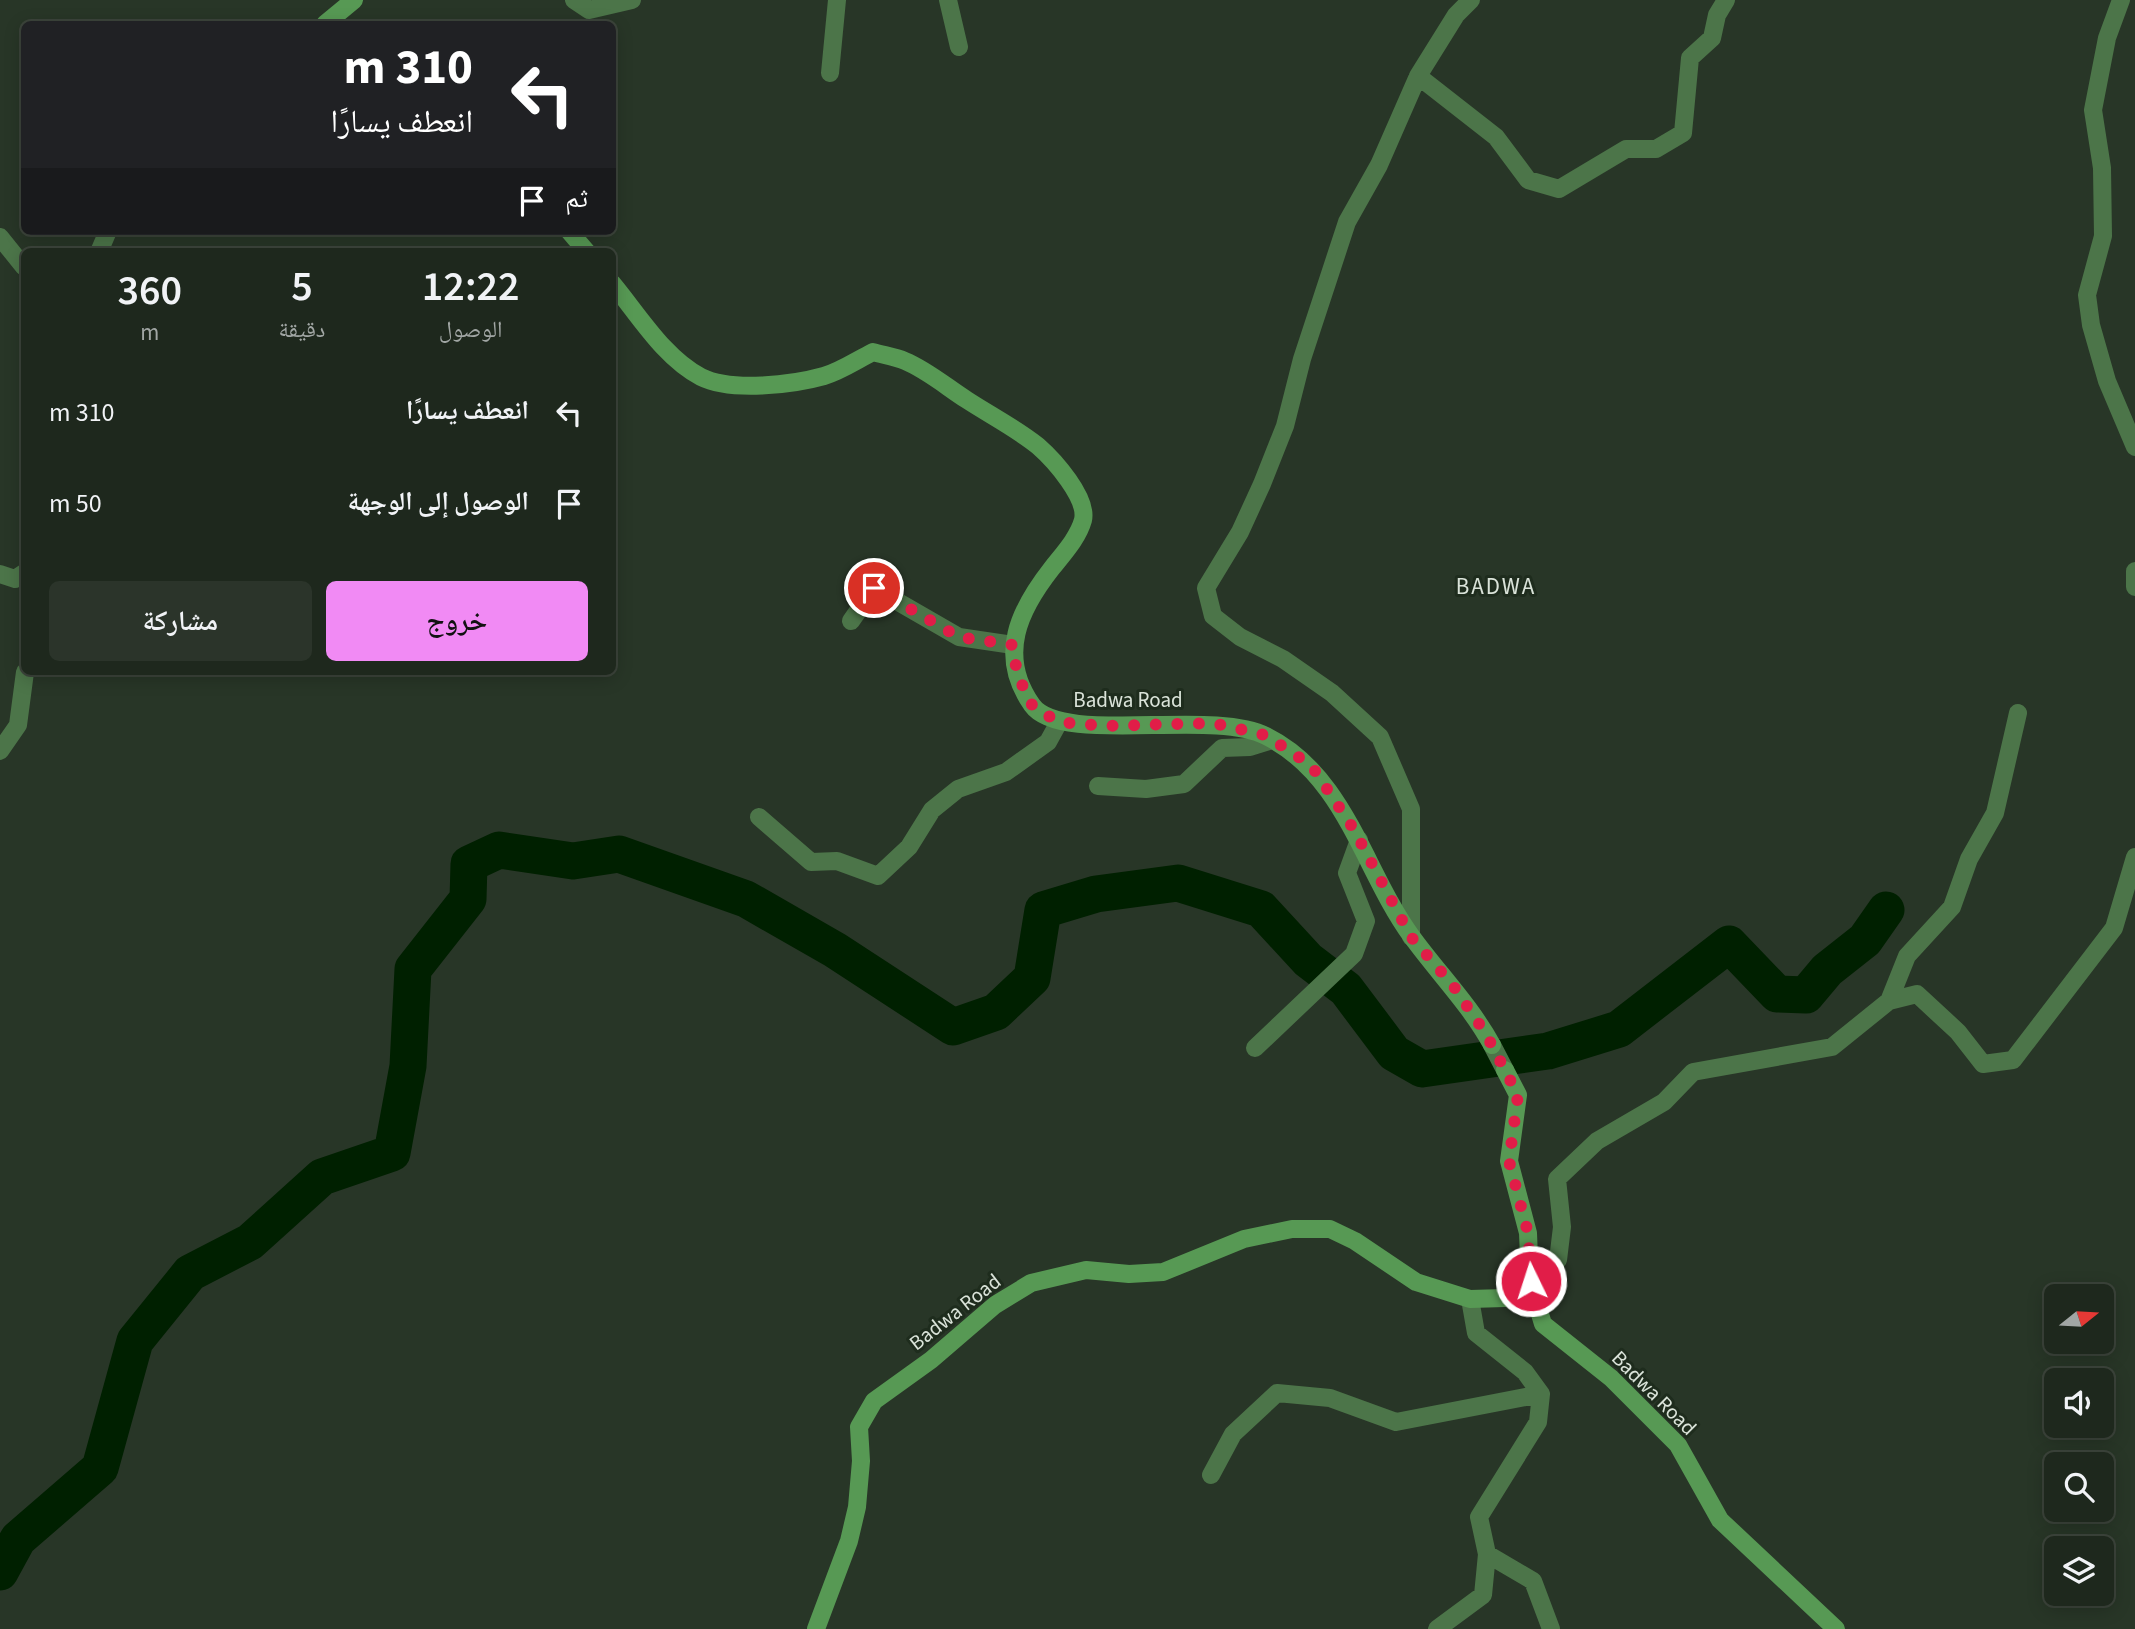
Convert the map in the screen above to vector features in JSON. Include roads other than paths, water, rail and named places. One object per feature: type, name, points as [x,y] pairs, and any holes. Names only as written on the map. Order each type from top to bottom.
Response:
[{"type":"street","points":[[329,21],[354,0]]},
{"type":"street","points":[[584,11],[632,0]]},
{"type":"street","points":[[831,73],[837,0]]},
{"type":"street","points":[[948,0],[960,47]]},
{"type":"street","points":[[1411,937],[1411,809],[1380,737],[1332,693],[1283,659],[1240,636],[1213,616],[1206,588],[1240,532],[1285,426],[1302,359],[1347,222],[1379,164],[1418,76],[1456,15],[1471,0]]},
{"type":"street","points":[[1418,76],[1496,137],[1528,180],[1559,189],[1626,149],[1656,149],[1683,132],[1690,58],[1712,38],[1717,15],[1726,0]]},
{"type":"street","points":[[2121,0],[2106,38],[2093,110],[2102,169],[2103,236],[2087,295],[2091,325],[2108,381],[2135,447]]},
{"type":"street","points":[[0,237],[21,263]]},
{"type":"street","name":"Badwa Road","points":[[616,288],[657,341],[701,377],[742,386],[777,383],[825,375],[873,352],[906,361],[1038,447],[1079,493],[1083,519],[1070,545],[1023,609],[1013,645],[1017,674],[1033,707],[1059,722],[1104,726],[1213,723],[1265,735],[1311,765],[1359,840],[1411,937],[1452,984],[1492,1045],[1518,1095],[1509,1161],[1528,1233],[1531,1281],[1543,1324],[1611,1378],[1678,1445],[1720,1520],[1836,1629]]},
{"type":"street","points":[[2135,571],[2135,587]]},
{"type":"street","points":[[0,573],[15,579],[21,575]]},
{"type":"street","points":[[851,621],[874,588],[959,637],[1013,645]]},
{"type":"street","points":[[0,751],[18,725],[25,675]]},
{"type":"street","points":[[1889,1001],[1907,956],[1952,907],[1969,859],[1995,813],[2018,713]]},
{"type":"street","points":[[759,817],[811,862],[837,861],[878,876],[909,847],[932,810],[958,789],[1006,772],[1048,743],[1059,722]]},
{"type":"street","points":[[1098,786],[1146,789],[1184,784],[1222,748],[1250,747],[1272,740]]},
{"type":"street","points":[[1255,1048],[1354,954],[1366,921],[1347,873],[1359,840]]},
{"type":"street","points":[[1531,1281],[1558,1260],[1562,1227],[1557,1179],[1597,1142],[1664,1102],[1693,1072],[1832,1047],[1889,1001],[1917,994],[1958,1032],[1983,1064],[2013,1060],[2114,928],[2135,857]]},
{"type":"street","name":"Badwa Road","points":[[816,1629],[849,1541],[857,1507],[861,1461],[859,1427],[874,1401],[931,1360],[995,1305],[1031,1283],[1086,1270],[1129,1274],[1163,1272],[1244,1239],[1292,1229],[1330,1229],[1356,1241],[1416,1282],[1470,1299],[1506,1298],[1531,1281]]},
{"type":"street","points":[[1437,1629],[1483,1595],[1487,1554],[1479,1517],[1538,1422],[1541,1394],[1525,1372],[1476,1333],[1470,1299]]},
{"type":"street","points":[[1211,1475],[1233,1434],[1277,1393],[1331,1398],[1396,1422],[1541,1394]]},
{"type":"street","points":[[1487,1554],[1533,1581],[1551,1629]]},
{"type":"waterway","points":[[0,1572],[18,1539],[100,1468],[135,1341],[190,1273],[250,1242],[322,1177],[392,1153],[408,1066],[413,969],[468,899],[469,864],[499,850],[573,861],[619,854],[746,899],[835,950],[953,1027],[996,1012],[1032,978],[1043,910],[1096,894],[1178,883],[1261,909],[1308,960],[1346,989],[1394,1053],[1422,1069],[1548,1051],[1619,1029],[1729,944],[1777,994],[1806,995],[1827,970],[1865,940],[1886,910]]},
{"type":"district","name":"BADWA","points":[[1496,586]]}]
